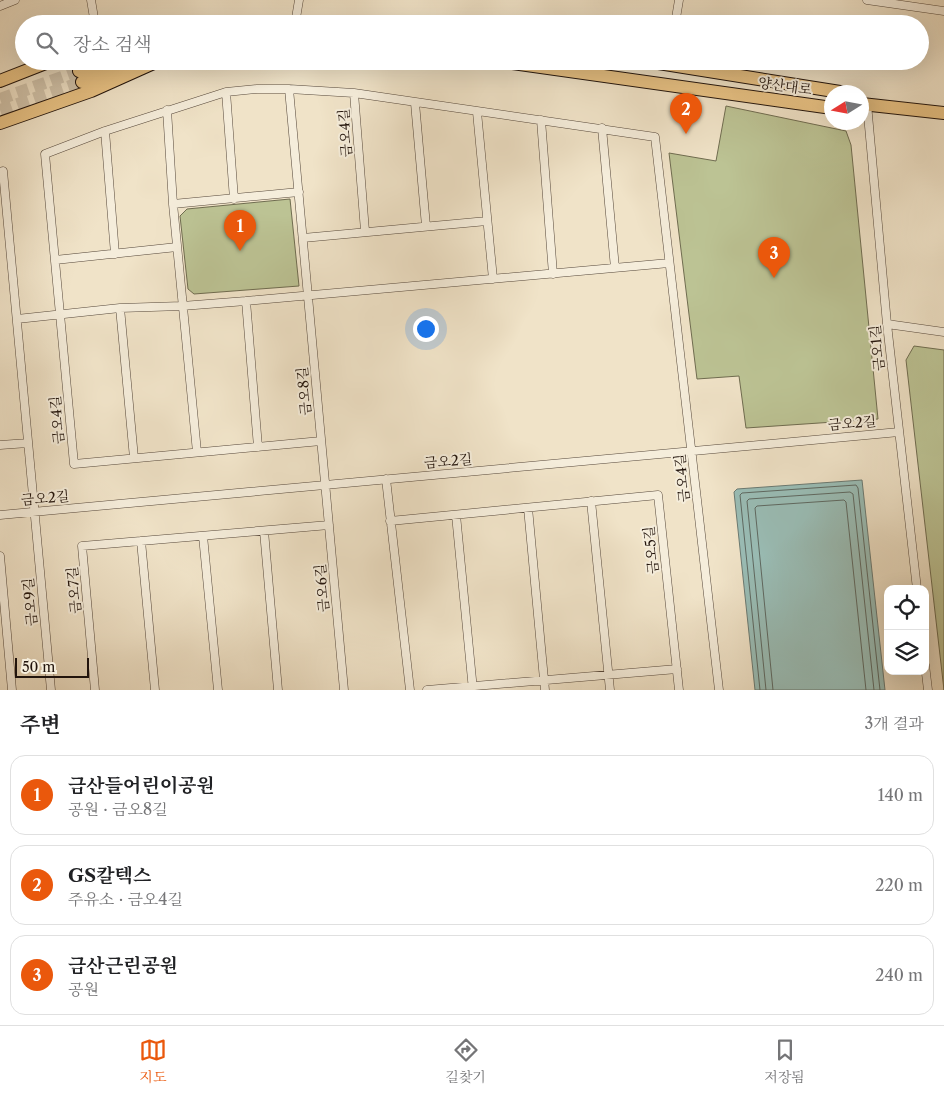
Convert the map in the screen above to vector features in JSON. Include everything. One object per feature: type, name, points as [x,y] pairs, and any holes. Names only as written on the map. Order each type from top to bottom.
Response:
[{"type":"main road","points":[[0,81],[28,70]]},
{"type":"main road","points":[[90,70],[80,76],[102,70]]},
{"type":"main road","points":[[0,123],[91,91],[138,70]]},
{"type":"main road","name":"양산대로","points":[[561,70],[824,107]]},
{"type":"main road","name":"양산대로","points":[[714,70],[824,89]]},
{"type":"main road","points":[[869,104],[944,112]]},
{"type":"street","points":[[0,6],[15,0]]},
{"type":"street","points":[[91,0],[94,15]]},
{"type":"street","points":[[296,15],[299,0]]},
{"type":"street","points":[[676,15],[679,0]]},
{"type":"street","points":[[871,0],[944,11]]},
{"type":"street","name":"금오4길","points":[[321,441],[74,464],[45,154],[105,131],[226,92],[289,89],[354,93],[655,137],[719,690]]},
{"type":"street","name":"금오8길","points":[[289,89],[325,485]]},
{"type":"street","points":[[226,92],[234,198]]},
{"type":"street","name":"금오4길","points":[[354,93],[365,231]]},
{"type":"street","points":[[415,103],[426,226]]},
{"type":"street","points":[[167,110],[173,204],[197,452]]},
{"type":"street","points":[[477,112],[493,279]]},
{"type":"street","points":[[541,120],[553,274]]},
{"type":"street","points":[[602,128],[615,268]]},
{"type":"street","name":"금오1길","points":[[867,130],[917,585]]},
{"type":"street","points":[[105,131],[115,254]]},
{"type":"street","name":"금오9길","points":[[0,172],[3,171],[51,690]]},
{"type":"street","points":[[173,204],[299,192]]},
{"type":"street","points":[[303,238],[488,221]]},
{"type":"street","points":[[55,260],[177,247]]},
{"type":"street","points":[[17,319],[120,308],[182,306],[308,296],[670,263]]},
{"type":"street","points":[[246,301],[258,447]]},
{"type":"street","points":[[120,308],[134,458]]},
{"type":"street","points":[[887,324],[944,332]]},
{"type":"street","name":"금오2길","points":[[0,515],[899,432]]},
{"type":"street","points":[[0,445],[28,443]]},
{"type":"street","points":[[386,479],[410,690]]},
{"type":"street","name":"금오6길","points":[[325,485],[344,690]]},
{"type":"street","name":"금오5길","points":[[390,521],[658,495],[679,690]]},
{"type":"street","points":[[591,501],[610,690]]},
{"type":"street","points":[[528,508],[545,690]]},
{"type":"street","points":[[456,515],[473,688]]},
{"type":"street","name":"금오7길","points":[[95,690],[82,546],[329,525]]},
{"type":"street","points":[[264,531],[278,690]]},
{"type":"street","points":[[203,536],[218,690]]},
{"type":"street","points":[[141,541],[155,690]]},
{"type":"street","points":[[0,556],[12,690]]},
{"type":"street","points":[[427,690],[473,688],[677,669]]},
{"type":"street","points":[[926,675],[928,690]]},
{"type":"green space","points":[[726,106],[824,126],[824,130],[846,131],[851,145],[878,419],[746,428],[739,376],[697,379],[669,153],[716,161]]},
{"type":"green space","points":[[290,199],[299,286],[194,294],[188,289],[180,216],[187,209]]},
{"type":"green space","points":[[914,346],[944,350],[944,690],[906,360]]},
{"type":"water","points":[[862,480],[885,690],[755,690],[734,492],[737,489]]},
{"type":"tunnel","points":[[0,99],[79,71]]},
{"type":"tunnel","points":[[0,110],[82,82]]},
{"type":"place","name":"GS칼텍스","points":[[686,134]]},
{"type":"place","name":"금산들어린이공원","points":[[240,251]]},
{"type":"place","name":"금산근린공원","points":[[774,278]]}]
